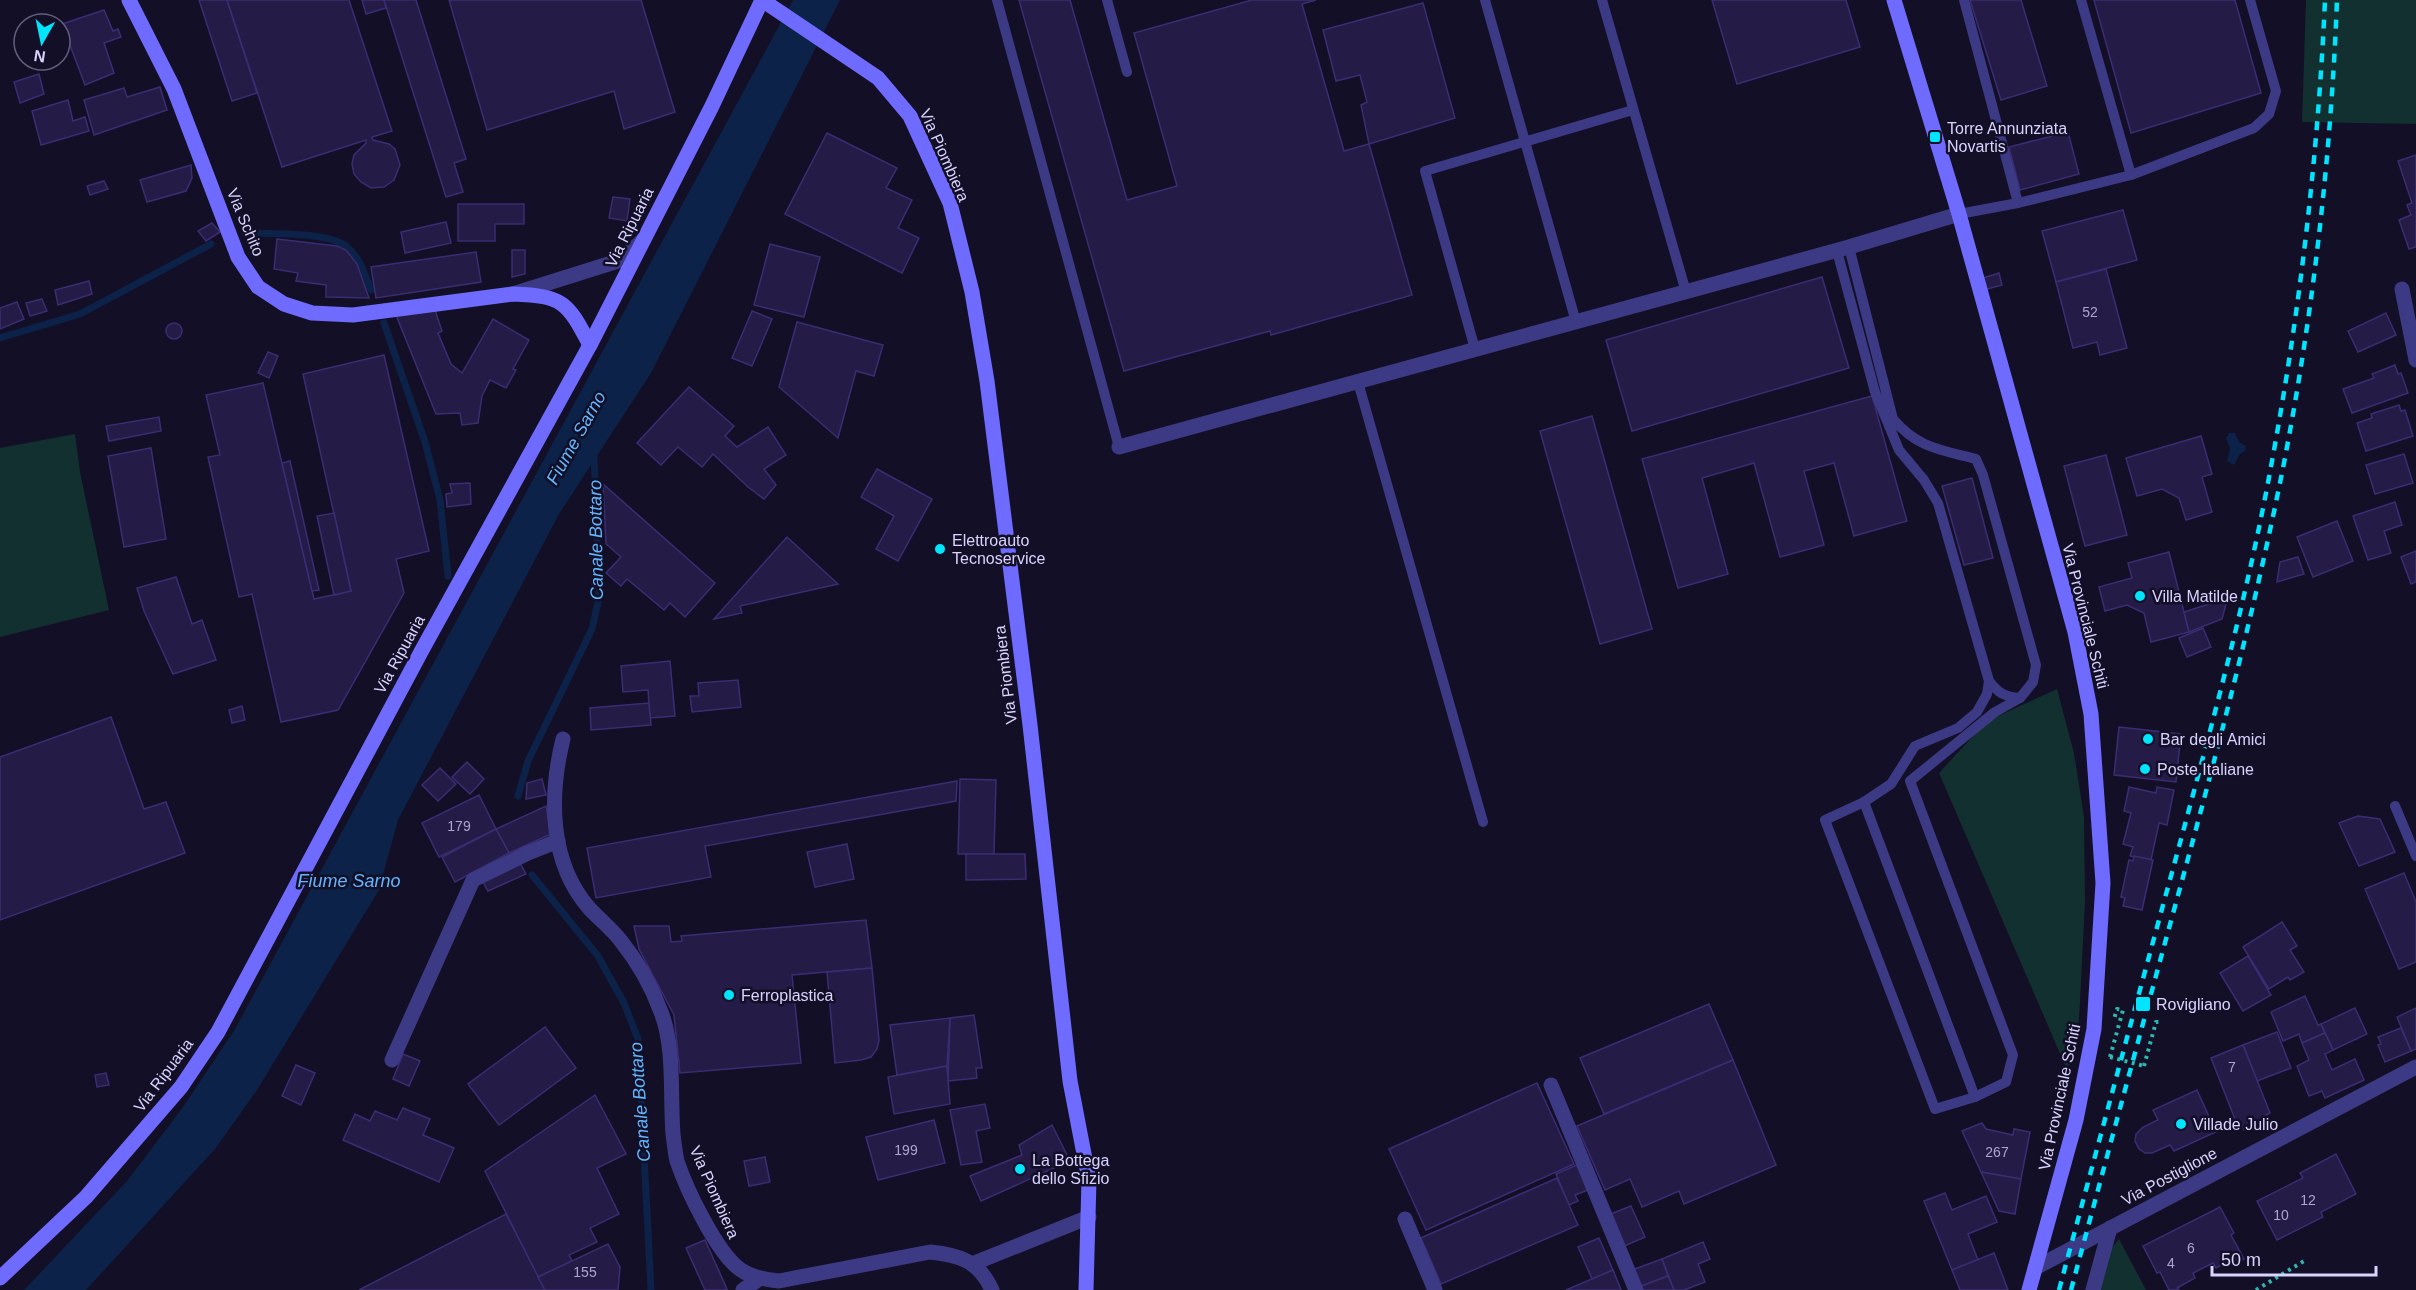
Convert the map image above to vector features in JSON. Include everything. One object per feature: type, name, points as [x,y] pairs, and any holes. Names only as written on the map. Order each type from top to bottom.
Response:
[{"type":"street","name":"Via Schito","points":[[129,0],[174,89],[238,257],[258,287],[284,304],[312,313],[353,315],[513,294],[537,295],[561,302],[572,312],[590,345]]},
{"type":"street","name":"Via Piombiera","points":[[762,0],[878,78],[910,116],[950,203],[972,292],[987,381],[1030,725],[1070,1081],[1087,1170],[1089,1217],[1086,1290]]},
{"type":"street","name":"Via Ripuaria","points":[[0,1278],[86,1197],[181,1087],[218,1032],[422,650],[590,345],[712,106],[762,0]]},
{"type":"street","name":"Via Provinciale Schiti","points":[[1894,0],[1959,214],[2075,632],[2092,725],[2103,884],[2095,1020],[2076,1120],[2029,1290]]},
{"type":"street","points":[[1119,447],[1843,249],[1959,214]]},
{"type":"street","points":[[513,294],[621,260],[644,239]]},
{"type":"street","points":[[2403,289],[2416,360]]},
{"type":"street","name":"Via Piombiera","points":[[563,740],[555,771],[555,832],[566,872],[588,907],[620,940],[638,966],[661,1011],[668,1033],[673,1135],[677,1160],[723,1254],[740,1269],[759,1279]]},
{"type":"street","points":[[392,1060],[473,880],[558,841]]},
{"type":"street","name":"Via Postiglione","points":[[2035,1268],[2416,1067]]},
{"type":"street","points":[[1551,1085],[1636,1290]]},
{"type":"street","points":[[972,1264],[1089,1217]]},
{"type":"street","points":[[1405,1219],[1436,1290]]},
{"type":"street","points":[[2093,1290],[2110,1228]]},
{"type":"street","points":[[743,1290],[759,1279],[780,1281],[930,1252],[954,1255],[972,1264],[985,1275],[992,1290]]},
{"type":"lane","points":[[998,0],[1119,447]]},
{"type":"lane","points":[[1107,0],[1127,72]]},
{"type":"lane","points":[[1485,0],[1576,322]]},
{"type":"lane","points":[[1602,0],[1686,292]]},
{"type":"lane","points":[[1964,0],[2018,203]]},
{"type":"lane","points":[[2081,0],[2131,174]]},
{"type":"lane","points":[[1959,214],[2018,203],[2131,174],[2254,128],[2269,114],[2277,91],[2250,0]]},
{"type":"lane","points":[[1475,349],[1425,171],[1633,110]]},
{"type":"lane","points":[[1843,249],[1875,392],[1899,450],[1924,480],[1938,503],[1989,681],[1996,691],[2007,697],[2020,698]]},
{"type":"lane","points":[[1843,249],[1893,419],[1906,434],[1932,448],[1976,459],[1983,475],[2036,665],[2033,682],[2020,698],[1995,712],[1910,781],[2013,1055],[2006,1082],[1975,1096],[1935,1109],[1825,820],[1864,802],[1891,784],[1916,746],[1958,728],[1977,711],[1987,694],[1989,681]]},
{"type":"lane","points":[[1358,382],[1483,822]]},
{"type":"lane","points":[[1864,802],[1975,1096]]},
{"type":"lane","points":[[2396,806],[2416,856]]},
{"type":"path","points":[[2116,1011],[2117,1009],[2123,1010],[2110,1057],[2144,1066],[2156,1022],[2159,1022]]},
{"type":"path","points":[[2256,1290],[2304,1261]]},
{"type":"green space","points":[[2306,0],[2416,0],[2416,124],[2302,122]]},
{"type":"green space","points":[[75,434],[80,472],[109,610],[0,637],[0,448]]},
{"type":"green space","points":[[2057,689],[2074,753],[2084,817],[2085,903],[2079,1020],[2068,1072],[1939,773],[1987,721]]},
{"type":"green space","points":[[2119,1239],[2146,1290],[2098,1290],[2109,1251]]},
{"type":"water","name":"Fiume Sarno","points":[[793,0],[840,0],[651,373],[559,514],[398,820],[379,890],[257,1090],[215,1149],[86,1290],[24,1290],[127,1181],[183,1107],[235,1029]]},
{"type":"water","points":[[2229,433],[2235,433],[2239,442],[2246,446],[2245,451],[2240,454],[2234,465],[2227,461],[2230,449],[2226,438]]},
{"type":"building","points":[[199,0],[227,0],[257,93],[232,101]]},
{"type":"building","points":[[227,0],[349,0],[392,131],[372,137],[373,140],[389,144],[395,149],[400,165],[394,180],[384,187],[371,188],[354,174],[352,164],[354,155],[366,143],[366,140],[282,167]]},
{"type":"building","points":[[362,0],[384,0],[386,8],[366,14]]},
{"type":"building","points":[[384,0],[416,0],[466,159],[454,163],[463,192],[446,197]]},
{"type":"building","points":[[449,0],[641,0],[675,112],[624,129],[614,91],[487,130]]},
{"type":"building","points":[[1019,0],[1070,0],[1127,200],[1177,186],[1134,33],[1252,0],[1316,0],[1302,4],[1344,151],[1369,144],[1412,295],[1271,335],[1270,331],[1124,371]]},
{"type":"building","points":[[1712,0],[1846,0],[1860,47],[1737,84]]},
{"type":"building","points":[[1970,0],[2021,0],[2047,86],[2001,100]]},
{"type":"building","points":[[2094,0],[2235,0],[2261,93],[2131,133]]},
{"type":"building","points":[[1423,3],[1455,118],[1369,144],[1361,105],[1367,102],[1360,75],[1336,81],[1323,30]]},
{"type":"building","points":[[104,10],[113,31],[118,29],[121,37],[104,43],[114,73],[85,85],[72,51],[72,21]]},
{"type":"building","points":[[39,74],[44,94],[20,103],[14,82]]},
{"type":"building","points":[[160,87],[167,110],[94,135],[84,100],[124,88],[127,97]]},
{"type":"building","points":[[68,100],[73,121],[85,117],[89,131],[41,145],[32,111]]},
{"type":"building","points":[[2068,132],[2079,174],[2020,190],[2009,147]]},
{"type":"building","points":[[827,133],[897,168],[886,188],[912,200],[898,228],[919,238],[902,273],[785,214]]},
{"type":"building","points":[[2416,155],[2416,247],[2409,249],[2399,220],[2411,215],[2407,205],[2412,203],[2398,161]]},
{"type":"building","points":[[191,165],[192,178],[186,191],[147,202],[140,180]]},
{"type":"building","points":[[104,181],[108,189],[90,195],[87,186]]},
{"type":"building","points":[[613,197],[630,199],[627,221],[609,218]]},
{"type":"building","points":[[458,204],[524,204],[524,224],[495,224],[495,241],[458,241]]},
{"type":"building","points":[[2123,210],[2137,260],[2056,282],[2042,231]]},
{"type":"building","points":[[446,222],[451,243],[405,253],[401,232]]},
{"type":"building","points":[[212,223],[220,232],[206,241],[198,231]]},
{"type":"building","points":[[277,239],[337,246],[346,250],[357,264],[369,298],[326,297],[326,285],[296,281],[298,273],[274,269]]},
{"type":"building","points":[[770,244],[820,257],[804,317],[754,305]]},
{"type":"building","points":[[512,250],[525,250],[525,274],[512,277]]},
{"type":"building","points":[[476,252],[481,282],[376,298],[371,267]]},
{"type":"building","points":[[2106,269],[2127,348],[2100,355],[2097,342],[2073,348],[2056,282]]},
{"type":"building","points":[[1999,273],[2002,285],[1987,289],[1983,278]]},
{"type":"building","points":[[1822,277],[1849,368],[1632,431],[1606,340]]},
{"type":"building","points":[[89,281],[92,294],[58,305],[55,290]]},
{"type":"building","points":[[42,299],[47,311],[30,316],[26,303]]},
{"type":"building","points":[[17,302],[24,319],[0,329],[0,308]]},
{"type":"building","points":[[435,310],[442,331],[438,333],[451,364],[462,373],[493,319],[529,340],[513,369],[516,370],[506,388],[490,380],[482,396],[478,423],[462,425],[460,413],[436,414],[396,315]]},
{"type":"building","points":[[752,311],[772,319],[752,366],[732,358]]},
{"type":"building","points":[[2386,313],[2396,335],[2358,352],[2348,331]]},
{"type":"building","points":[[797,322],[883,345],[874,376],[856,371],[838,438],[779,387]]},
{"type":"building","points":[[171,323],[177,323],[182,331],[180,337],[171,339],[166,334],[166,328]]},
{"type":"building","points":[[268,352],[278,356],[269,378],[258,373]]},
{"type":"building","points":[[384,355],[429,551],[396,559],[404,593],[338,710],[281,722],[252,594],[239,597],[208,457],[220,455],[206,395],[263,383],[314,599],[351,591],[303,374]]},
{"type":"building","points":[[2395,365],[2398,374],[2401,373],[2408,393],[2352,413],[2343,389],[2374,378],[2372,374]]},
{"type":"building","points":[[689,387],[734,426],[725,436],[737,447],[768,427],[786,455],[764,469],[776,485],[764,499],[713,454],[702,467],[678,447],[661,465],[637,443]]},
{"type":"building","points":[[1872,396],[1907,521],[1854,536],[1834,463],[1804,471],[1824,545],[1780,557],[1754,463],[1702,478],[1728,574],[1678,588],[1642,459]]},
{"type":"building","points":[[2399,405],[2401,411],[2405,410],[2413,436],[2366,451],[2357,423],[2372,418],[2371,414]]},
{"type":"building","points":[[1592,416],[1652,629],[1600,644],[1540,431]]},
{"type":"building","points":[[159,417],[161,431],[109,441],[106,426]]},
{"type":"building","points":[[2201,436],[2212,474],[2202,477],[2212,512],[2186,520],[2179,498],[2162,489],[2137,496],[2126,458]]},
{"type":"building","points":[[151,448],[166,539],[124,547],[108,456]]},
{"type":"building","points":[[2404,454],[2413,483],[2375,494],[2366,465]]},
{"type":"building","points":[[2106,455],[2127,535],[2085,546],[2064,466]]},
{"type":"building","points":[[290,461],[319,590],[312,591],[282,463]]},
{"type":"building","points":[[877,469],[932,499],[898,561],[876,549],[894,516],[861,497]]},
{"type":"building","points":[[1972,478],[1993,558],[1964,565],[1942,486]]},
{"type":"building","points":[[470,483],[471,504],[447,507],[446,494],[452,493],[450,484]]},
{"type":"building","points":[[603,484],[715,583],[685,617],[670,603],[664,610],[627,579],[621,586],[606,573],[621,557],[606,544]]},
{"type":"building","points":[[2395,502],[2402,525],[2384,531],[2391,553],[2368,560],[2353,516]]},
{"type":"building","points":[[334,513],[351,591],[334,595],[317,516]]},
{"type":"building","points":[[2337,521],[2353,561],[2313,577],[2297,537]]},
{"type":"building","points":[[787,537],[838,584],[740,606],[742,613],[714,619]]},
{"type":"building","points":[[2416,551],[2416,582],[2411,584],[2401,557]]},
{"type":"building","name":"Villa Matilde","points":[[2169,552],[2189,632],[2151,642],[2144,613],[2127,605],[2105,611],[2099,587],[2132,578],[2128,563]]},
{"type":"building","points":[[2298,557],[2304,574],[2277,582],[2280,562]]},
{"type":"building","points":[[176,577],[192,624],[202,620],[216,660],[173,674],[144,611],[137,588]]},
{"type":"building","points":[[2215,602],[2226,604],[2222,619],[2189,632],[2184,612]]},
{"type":"building","points":[[2203,628],[2211,647],[2187,657],[2179,638]]},
{"type":"building","points":[[670,661],[675,716],[650,718],[648,690],[623,692],[621,666]]},
{"type":"building","points":[[738,680],[741,707],[692,712],[690,696],[699,696],[698,683]]},
{"type":"building","points":[[649,703],[651,725],[591,730],[590,708]]},
{"type":"building","points":[[242,706],[245,720],[232,723],[229,710]]},
{"type":"building","points":[[111,717],[144,809],[166,802],[185,853],[0,920],[0,757]]},
{"type":"building","points":[[2119,727],[2181,734],[2176,782],[2114,775]]},
{"type":"building","points":[[467,762],[484,779],[470,794],[452,777]]},
{"type":"building","points":[[440,768],[456,784],[438,801],[422,785]]},
{"type":"building","points":[[542,779],[546,795],[526,799],[527,783]]},
{"type":"building","points":[[960,779],[996,780],[994,854],[958,854]]},
{"type":"building","points":[[957,781],[956,801],[705,846],[711,877],[596,898],[587,848]]},
{"type":"building","points":[[2129,787],[2156,793],[2157,787],[2174,790],[2167,825],[2159,823],[2151,860],[2130,856],[2133,847],[2123,844],[2131,813],[2124,811]]},
{"type":"building","points":[[479,795],[496,829],[439,857],[422,823]]},
{"type":"building","points":[[546,806],[551,834],[509,853],[496,829]]},
{"type":"building","points":[[2358,816],[2380,819],[2395,852],[2359,866],[2339,823]]},
{"type":"building","points":[[496,829],[509,853],[455,882],[442,857]]},
{"type":"building","points":[[847,844],[854,879],[815,887],[807,852]]},
{"type":"building","points":[[966,854],[1025,854],[1026,879],[966,880]]},
{"type":"building","points":[[2134,856],[2153,860],[2142,910],[2123,906],[2125,898],[2121,897],[2129,860],[2133,861]]},
{"type":"building","points":[[520,863],[526,874],[488,891],[482,880]]},
{"type":"building","points":[[2404,873],[2416,902],[2416,962],[2399,969],[2365,889]]},
{"type":"building","name":"Ferroplastica","points":[[866,920],[872,968],[792,975],[801,1063],[680,1073],[674,1015],[639,949],[634,926],[669,926],[671,942],[682,941],[681,936]]},
{"type":"building","points":[[2282,922],[2297,946],[2290,950],[2304,972],[2290,980],[2288,977],[2269,989],[2243,947]]},
{"type":"building","points":[[2248,956],[2271,995],[2243,1011],[2220,973]]},
{"type":"building","points":[[872,968],[879,1040],[877,1049],[871,1057],[835,1063],[827,972]]},
{"type":"building","points":[[2305,996],[2318,1025],[2321,1024],[2325,1033],[2302,1043],[2299,1034],[2283,1041],[2271,1012]]},
{"type":"building","points":[[1709,1004],[1733,1060],[1604,1114],[1580,1058]]},
{"type":"building","points":[[2355,1008],[2367,1034],[2333,1050],[2321,1024]]},
{"type":"building","points":[[2416,1008],[2416,1049],[2411,1051],[2397,1017]]},
{"type":"building","points":[[974,1015],[982,1068],[976,1068],[977,1078],[948,1081],[950,1018]]},
{"type":"building","points":[[950,1018],[947,1066],[897,1075],[890,1025]]},
{"type":"building","points":[[545,1027],[576,1068],[499,1125],[468,1084]]},
{"type":"building","points":[[2401,1028],[2411,1051],[2385,1062],[2378,1045],[2381,1044],[2378,1037]]},
{"type":"building","points":[[2277,1032],[2291,1068],[2257,1081],[2243,1045]]},
{"type":"building","points":[[2325,1033],[2333,1050],[2325,1054],[2332,1070],[2355,1059],[2364,1080],[2325,1098],[2322,1091],[2309,1096],[2297,1066],[2309,1060],[2302,1043]]},
{"type":"building","points":[[2243,1045],[2270,1113],[2266,1115],[2268,1120],[2244,1130],[2242,1125],[2238,1127],[2211,1058]]},
{"type":"building","points":[[403,1054],[420,1061],[409,1086],[393,1079]]},
{"type":"building","points":[[1733,1060],[1776,1165],[1684,1204],[1679,1191],[1642,1207],[1630,1179],[1605,1190],[1577,1126]]},
{"type":"building","points":[[296,1065],[315,1073],[301,1105],[282,1096]]},
{"type":"building","points":[[947,1066],[950,1104],[894,1114],[888,1077]]},
{"type":"building","points":[[106,1073],[109,1085],[97,1087],[95,1075]]},
{"type":"building","points":[[1537,1083],[1574,1164],[1426,1230],[1389,1149]]},
{"type":"building","name":"Villade Julio","points":[[2197,1090],[2216,1132],[2174,1151],[2170,1145],[2152,1153],[2145,1153],[2139,1149],[2135,1141],[2136,1134],[2143,1127],[2158,1120],[2153,1110]]},
{"type":"building","points":[[595,1095],[626,1154],[597,1168],[619,1214],[590,1228],[597,1242],[569,1255],[572,1261],[538,1277],[485,1171]]},
{"type":"building","points":[[985,1104],[990,1128],[976,1131],[982,1162],[961,1165],[950,1110]]},
{"type":"building","points":[[403,1108],[430,1119],[423,1135],[454,1148],[439,1182],[343,1140],[355,1114],[370,1121],[375,1111],[397,1120]]},
{"type":"building","points":[[934,1120],[945,1163],[878,1180],[866,1137]]},
{"type":"building","points":[[1982,1123],[1986,1129],[2013,1135],[2014,1129],[2030,1132],[2021,1179],[1981,1172],[1962,1131]]},
{"type":"building","name":"La Bottega dello Sfizio","points":[[1052,1125],[1070,1161],[981,1201],[970,1176],[1022,1155],[1019,1145]]},
{"type":"building","points":[[2336,1154],[2356,1194],[2321,1212],[2323,1217],[2277,1240],[2257,1201],[2303,1178],[2300,1173]]},
{"type":"building","points":[[765,1157],[770,1182],[749,1186],[744,1161]]},
{"type":"building","points":[[1577,1165],[1588,1190],[1575,1195],[1578,1201],[1569,1205],[1556,1174]]},
{"type":"building","points":[[1981,1172],[2021,1179],[2015,1214],[1999,1211]]},
{"type":"building","points":[[1557,1178],[1578,1225],[1441,1284],[1421,1238]]},
{"type":"building","points":[[1945,1193],[1952,1210],[1986,1196],[1997,1222],[1968,1234],[1978,1260],[1952,1270],[1924,1201]]},
{"type":"building","points":[[1631,1206],[1645,1237],[1622,1247],[1608,1215]]},
{"type":"building","points":[[2220,1207],[2234,1233],[2231,1235],[2244,1259],[2233,1265],[2231,1260],[2216,1268],[2213,1263],[2193,1273],[2195,1278],[2177,1288],[2179,1290],[2169,1290],[2143,1246]]},
{"type":"building","points":[[506,1214],[545,1290],[359,1290]]},
{"type":"building","points":[[1599,1238],[1613,1270],[1592,1279],[1578,1247]]},
{"type":"building","points":[[705,1240],[727,1289],[705,1290],[686,1248]]},
{"type":"building","points":[[1703,1242],[1710,1259],[1698,1264],[1705,1282],[1684,1290],[1674,1290],[1662,1259]]},
{"type":"building","points":[[608,1244],[620,1267],[618,1290],[545,1290],[538,1277]]},
{"type":"building","points":[[1994,1253],[2008,1290],[1960,1290],[1952,1270]]},
{"type":"building","points":[[1662,1259],[1668,1276],[1639,1287],[1632,1270]]},
{"type":"building","points":[[1613,1270],[1621,1290],[1566,1290]]},
{"type":"building","points":[[1668,1276],[1674,1290],[1640,1290],[1639,1287]]},
{"type":"waterway","points":[[245,233],[312,236],[337,241],[355,255],[371,290]]},
{"type":"waterway","points":[[0,338],[80,314],[211,244]]},
{"type":"waterway","points":[[384,323],[425,442],[440,500],[448,576]]},
{"type":"waterway","name":"Canale Bottaro","points":[[518,796],[528,761],[592,629],[599,598],[594,453]]},
{"type":"waterway","name":"Canale Bottaro","points":[[532,875],[598,956],[624,1003],[638,1039],[651,1290]]},
{"type":"railway","points":[[2059,1290],[2216,708],[2241,610],[2262,511],[2282,404],[2299,289],[2313,174],[2325,0]]},
{"type":"railway","points":[[2071,1290],[2220,738],[2260,576],[2283,468],[2303,352],[2319,235],[2330,117],[2337,0]]},
{"type":"place","name":"Torre Annunziata Novartis","points":[[1935,137]]},
{"type":"place","name":"Elettroauto Tecnoservice","points":[[940,549]]},
{"type":"place","name":"Villa Matilde","points":[[2140,596]]},
{"type":"place","name":"Bar degli Amici","points":[[2148,739]]},
{"type":"place","name":"Poste Italiane","points":[[2145,769]]},
{"type":"place","name":"Ferroplastica","points":[[729,995]]},
{"type":"place","name":"Rovigliano","points":[[2143,1004]]},
{"type":"place","name":"Villade Julio","points":[[2181,1124]]},
{"type":"place","name":"La Bottega dello Sfizio","points":[[1020,1169]]}]
